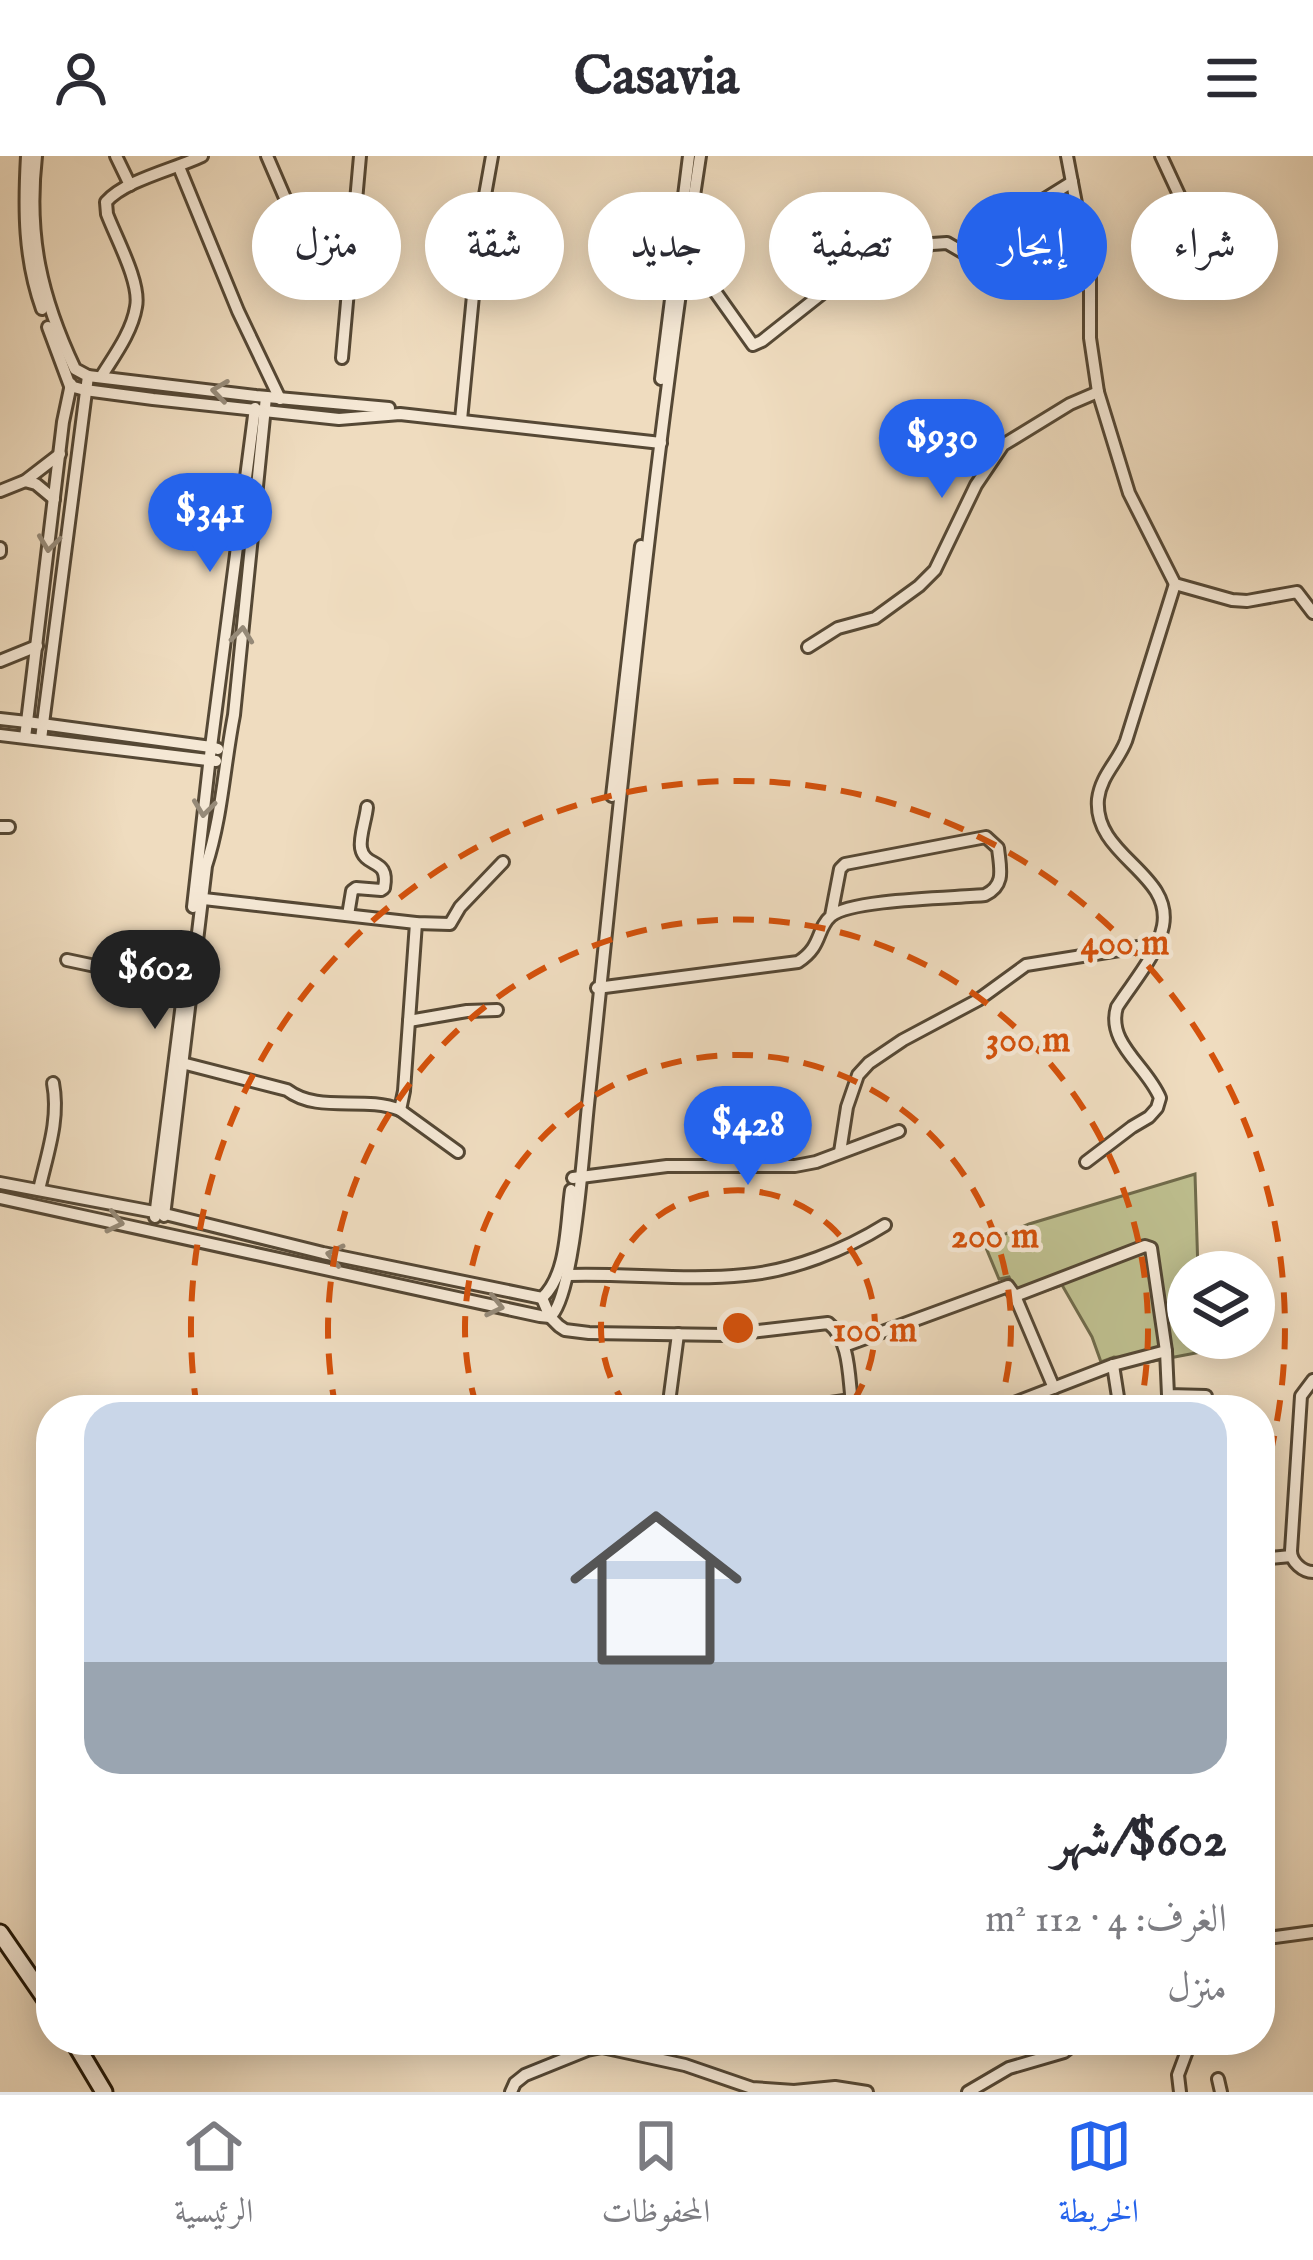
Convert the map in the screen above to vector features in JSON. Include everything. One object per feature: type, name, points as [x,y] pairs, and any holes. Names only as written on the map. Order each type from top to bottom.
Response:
[{"type":"main road","points":[[0,1934],[36,1986]]},
{"type":"main road","points":[[82,2055],[104,2092]]},
{"type":"street","points":[[25,737],[75,370],[52,317],[36,259],[32,156]]},
{"type":"street","points":[[32,156],[24,196],[28,259],[70,386]]},
{"type":"street","points":[[116,156],[130,185]]},
{"type":"street","points":[[41,733],[85,390],[131,324],[137,306],[137,290],[106,202],[130,185],[202,156]]},
{"type":"street","points":[[267,156],[282,192]]},
{"type":"street","points":[[357,192],[360,156]]},
{"type":"street","points":[[462,417],[492,156]]},
{"type":"street","points":[[685,192],[688,156]]},
{"type":"street","points":[[693,192],[700,156]]},
{"type":"street","points":[[1067,156],[1090,277],[1090,338],[1098,392],[1129,493],[1175,584],[1126,741],[1105,774],[1098,800],[1106,837],[1153,886],[1161,901],[1164,923],[1118,1007],[1114,1027],[1160,1094],[1149,1117],[1086,1162]]},
{"type":"street","points":[[1161,156],[1178,192]]},
{"type":"street","points":[[159,1231],[185,986],[198,898],[218,831],[234,716],[264,402],[238,311],[179,167]]},
{"type":"street","points":[[721,300],[753,345],[839,280],[932,244],[947,243],[986,262],[1027,210],[1072,182]]},
{"type":"street","points":[[342,358],[348,300]]},
{"type":"street","points":[[550,1317],[557,1312],[568,1275],[674,300]]},
{"type":"street","points":[[75,370],[339,418],[385,414],[462,417]]},
{"type":"street","points":[[70,386],[462,417],[658,440]]},
{"type":"street","points":[[808,647],[838,628],[874,618],[919,586],[935,570],[976,485],[1003,446],[1098,392]]},
{"type":"street","points":[[160,1214],[182,1063],[211,753],[264,402]]},
{"type":"street","points":[[0,490],[25,481],[60,454]]},
{"type":"street","points":[[25,481],[54,499]]},
{"type":"street","points":[[1175,584],[1232,600],[1297,592],[1313,613]]},
{"type":"street","points":[[0,661],[37,646]]},
{"type":"street","points":[[0,719],[28,722],[41,733]]},
{"type":"street","points":[[0,735],[41,733],[226,756]]},
{"type":"street","points":[[348,915],[352,891],[380,890],[386,880],[382,867],[361,848],[368,807]]},
{"type":"street","points":[[597,988],[798,962],[811,954],[831,916],[845,864],[986,837],[998,848],[1001,882],[985,895],[860,906],[831,916]]},
{"type":"street","points":[[198,898],[450,924],[503,862]]},
{"type":"street","points":[[400,1109],[416,922]]},
{"type":"street","points":[[840,1152],[858,1075],[903,1040],[978,1000],[1026,965],[1156,944]]},
{"type":"street","points":[[67,960],[185,986]]},
{"type":"street","points":[[410,1021],[497,1010]]},
{"type":"street","points":[[182,1063],[287,1090],[297,1098],[400,1109],[458,1152]]},
{"type":"street","points":[[38,1190],[55,1123],[53,1083]]},
{"type":"street","points":[[576,1178],[652,1167],[796,1166],[899,1131]]},
{"type":"street","points":[[542,1298],[559,1273],[576,1178]]},
{"type":"street","points":[[0,1183],[542,1298]]},
{"type":"street","points":[[0,1198],[550,1317],[566,1330],[724,1335],[828,1323],[844,1346],[851,1395]]},
{"type":"street","points":[[568,1275],[748,1275],[829,1255],[885,1226]]},
{"type":"street","points":[[1015,1296],[1148,1246],[1166,1351],[1168,1395]]},
{"type":"street","points":[[844,1346],[1008,1286],[1054,1388]]},
{"type":"street","points":[[542,1298],[550,1317]]},
{"type":"street","points":[[670,1395],[678,1334]]},
{"type":"street","points":[[1036,1395],[1113,1365],[1166,1351]]},
{"type":"street","points":[[1113,1365],[1118,1395]]},
{"type":"street","points":[[1313,1380],[1301,1396],[1291,1556],[1313,1573]]},
{"type":"street","points":[[1275,1558],[1291,1556]]},
{"type":"street","points":[[1275,1936],[1313,1931]]},
{"type":"street","points":[[511,2092],[525,2074],[574,2055]]},
{"type":"street","points":[[639,2055],[686,2065],[752,2089],[835,2086],[867,2092]]},
{"type":"street","points":[[968,2092],[1009,2068],[1054,2055]]},
{"type":"street","points":[[1180,2092],[1178,2075],[1185,2055]]},
{"type":"green space","points":[[1195,1174],[1197,1251],[1167,1251],[1167,1358],[1127,1366],[1123,1358],[1101,1362],[1062,1285],[1019,1300],[1009,1277],[999,1279],[984,1243],[1029,1224]]}]
